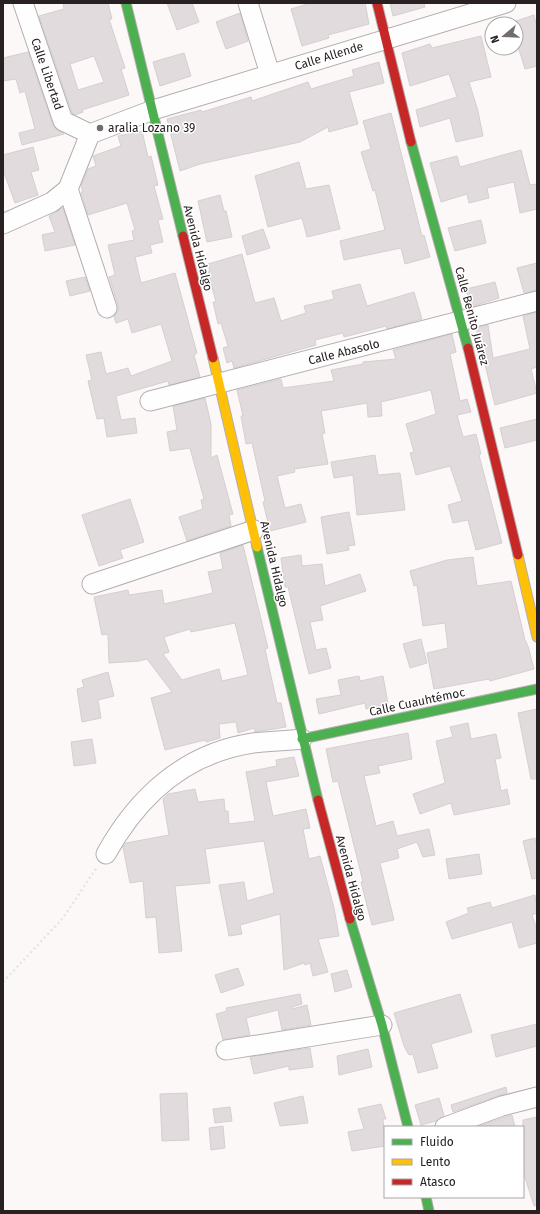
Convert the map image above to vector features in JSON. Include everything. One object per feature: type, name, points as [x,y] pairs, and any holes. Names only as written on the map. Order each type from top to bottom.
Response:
[{"type":"street","name":"Calle Libertad","points":[[23,3],[63,121],[90,134]]},
{"type":"street","name":"Avenida Hidalgo","points":[[126,3],[254,530],[302,739],[352,932],[382,1025],[408,1126]]},
{"type":"street","points":[[248,3],[270,74]]},
{"type":"street","name":"Calle Benito Juárez","points":[[377,3],[413,150],[462,322],[537,637]]},
{"type":"street","name":"Calle Allende","points":[[153,110],[386,38],[506,3]]},
{"type":"street","points":[[3,224],[52,202],[68,189],[90,134],[153,110]]},
{"type":"street","points":[[68,189],[107,308]]},
{"type":"street","name":"Calle Abasolo","points":[[150,401],[537,302]]},
{"type":"street","points":[[92,584],[254,530]]},
{"type":"street","name":"Calle Cuauhtémoc","points":[[302,739],[537,689]]},
{"type":"street","points":[[106,854],[120,829],[144,801],[162,783],[193,763],[252,744],[302,739]]},
{"type":"street","points":[[226,1050],[382,1025]]},
{"type":"street","points":[[448,1126],[502,1106],[537,1098]]},
{"type":"street","points":[[426,1198],[429,1211]]},
{"type":"path","points":[[3,982],[63,918],[106,854]]},
{"type":"building","points":[[63,3],[108,3],[112,19],[109,19],[125,68],[121,69],[129,95],[82,110],[83,112],[75,115],[72,113],[39,16],[64,9]],"holes":[[[94,56],[104,82],[78,90],[70,64]]]},
{"type":"building","points":[[167,3],[192,3],[199,22],[177,30]]},
{"type":"building","points":[[311,3],[365,3],[369,24],[328,35],[329,38],[302,46],[291,9]]},
{"type":"building","points":[[390,3],[424,3],[425,7],[393,16]]},
{"type":"building","points":[[240,13],[248,41],[226,49],[216,22]]},
{"type":"building","points":[[534,15],[537,27],[537,66],[525,69],[521,56],[524,56],[524,18]]},
{"type":"building","points":[[481,36],[484,56],[486,56],[491,77],[469,82],[478,111],[483,136],[456,142],[450,118],[420,127],[416,110],[457,97],[449,74],[410,86],[402,53],[430,44],[432,48]]},
{"type":"building","points":[[28,52],[53,125],[64,134],[22,145],[19,133],[35,129],[25,91],[20,93],[16,79],[3,81],[3,58]]},
{"type":"building","points":[[184,53],[191,76],[160,86],[153,62]]},
{"type":"building","points":[[379,62],[384,83],[349,92],[358,124],[329,132],[328,127],[300,142],[200,164],[180,171],[167,119],[201,110],[202,112],[251,97],[252,101],[308,82],[311,89],[354,76],[352,70]]},
{"type":"building","points":[[391,113],[422,236],[424,235],[430,257],[405,264],[401,248],[344,260],[340,241],[385,230],[375,190],[373,191],[361,152],[371,149],[363,121]]},
{"type":"building","points":[[142,131],[148,157],[151,156],[158,185],[154,186],[163,219],[158,220],[163,242],[150,245],[152,253],[135,257],[141,283],[175,273],[197,353],[194,355],[200,377],[169,385],[168,381],[116,396],[121,420],[135,418],[137,433],[107,437],[104,418],[97,419],[88,381],[92,380],[86,355],[101,352],[106,374],[128,368],[131,376],[172,361],[161,324],[132,333],[128,319],[116,323],[114,316],[118,311],[118,305],[109,277],[115,275],[108,245],[134,240],[132,231],[135,230],[127,203],[88,215],[81,192],[83,191],[81,186],[88,169],[96,166],[93,156],[121,146],[118,136]]},
{"type":"building","points":[[33,147],[39,170],[31,172],[38,195],[15,203],[3,170],[3,155]]},
{"type":"building","points":[[521,150],[530,185],[537,184],[537,209],[520,213],[514,182],[487,188],[489,198],[469,203],[467,194],[441,202],[430,163],[457,156],[460,167]]},
{"type":"building","points":[[299,162],[306,189],[329,185],[340,229],[307,237],[302,218],[268,227],[255,176]]},
{"type":"building","points":[[220,195],[224,211],[226,211],[232,237],[207,242],[198,201]]},
{"type":"building","points":[[63,208],[75,245],[45,251],[42,235],[55,232],[49,216]]},
{"type":"building","points":[[481,220],[486,243],[455,251],[448,228]]},
{"type":"building","points":[[263,229],[270,248],[247,255],[242,236]]},
{"type":"building","points":[[242,254],[255,303],[274,298],[281,321],[306,313],[304,306],[334,299],[332,291],[360,284],[367,306],[414,292],[422,319],[387,329],[386,326],[344,337],[343,333],[315,340],[316,345],[234,368],[232,361],[227,363],[223,348],[228,346],[221,323],[218,324],[213,302],[216,302],[208,272],[210,271],[208,264]]},
{"type":"building","points":[[537,263],[537,290],[524,293],[517,268]]},
{"type":"building","points":[[85,277],[90,291],[70,296],[66,281]]},
{"type":"building","points":[[495,282],[499,298],[471,307],[466,289]]},
{"type":"building","points":[[537,312],[537,367],[531,369],[537,393],[495,405],[476,328],[488,325],[493,358],[530,349],[523,316]]},
{"type":"building","points":[[452,334],[456,352],[450,354],[460,401],[467,399],[471,412],[457,415],[463,437],[476,434],[481,454],[479,455],[502,543],[476,550],[468,520],[453,523],[448,505],[462,501],[450,466],[416,475],[410,453],[414,452],[406,424],[436,414],[431,390],[381,402],[382,416],[368,417],[367,403],[321,411],[325,433],[322,434],[328,464],[294,469],[295,472],[277,476],[285,508],[301,504],[306,522],[270,531],[252,443],[246,444],[241,416],[243,416],[237,390],[281,379],[283,388],[334,381],[331,370],[363,364],[363,362],[396,359],[393,350]]},
{"type":"building","points":[[205,398],[211,424],[211,458],[217,455],[233,514],[229,515],[231,526],[187,541],[179,517],[203,509],[201,500],[204,499],[190,448],[170,451],[167,432],[177,430],[173,406]]},
{"type":"building","points":[[537,419],[537,440],[505,448],[500,428]]},
{"type":"building","points":[[375,455],[378,475],[400,473],[405,510],[357,515],[353,475],[334,478],[331,462]]},
{"type":"building","points":[[130,499],[144,542],[120,550],[123,558],[99,566],[82,515]]},
{"type":"building","points":[[349,512],[355,545],[348,546],[349,550],[327,554],[321,517]]},
{"type":"building","points":[[243,545],[268,648],[265,649],[277,703],[281,703],[286,727],[255,732],[254,728],[238,733],[236,722],[219,724],[220,738],[206,742],[205,740],[165,750],[151,698],[172,692],[147,659],[109,663],[108,634],[102,635],[94,597],[128,590],[129,595],[162,590],[164,604],[213,593],[208,572],[223,569],[220,553]],"holes":[[[235,623],[248,675],[222,681],[219,669],[182,680],[163,654],[169,652],[164,637],[190,629],[191,632]]]},
{"type":"building","points":[[301,555],[302,566],[322,564],[325,586],[360,574],[366,591],[320,606],[323,620],[310,622],[316,650],[326,648],[331,668],[309,674],[288,587],[285,587],[281,558]]},
{"type":"building","points":[[473,557],[477,586],[511,581],[525,640],[534,669],[490,681],[489,679],[434,689],[427,653],[448,648],[445,623],[423,626],[417,585],[414,586],[410,571],[447,560]]},
{"type":"building","points":[[421,639],[427,663],[410,668],[403,644]]},
{"type":"building","points":[[108,672],[114,696],[98,700],[101,718],[82,722],[77,689],[84,687],[82,680]]},
{"type":"building","points":[[359,676],[360,681],[383,676],[388,704],[366,709],[365,703],[319,714],[316,699],[341,695],[338,680]]},
{"type":"building","points":[[537,709],[537,779],[531,779],[518,713]]},
{"type":"building","points":[[468,723],[471,739],[496,734],[501,758],[495,759],[501,791],[507,789],[510,804],[454,815],[451,803],[420,814],[413,794],[445,783],[436,741],[453,737],[450,727]]},
{"type":"building","points":[[408,733],[412,759],[378,766],[380,773],[364,776],[376,826],[393,821],[397,836],[429,829],[435,855],[423,857],[417,842],[397,849],[399,858],[380,863],[394,920],[372,925],[338,781],[333,782],[326,749]]},
{"type":"building","points":[[92,739],[96,763],[74,766],[71,742]]},
{"type":"building","points":[[294,757],[299,776],[266,782],[273,816],[306,809],[310,828],[303,829],[309,859],[320,856],[334,908],[339,936],[318,939],[328,972],[313,976],[310,963],[305,965],[304,963],[284,970],[280,914],[240,925],[242,934],[229,936],[219,885],[244,882],[247,901],[274,893],[264,841],[205,849],[210,883],[175,886],[182,951],[159,953],[156,917],[146,918],[143,881],[130,883],[123,847],[126,843],[169,835],[163,799],[168,794],[195,789],[198,802],[224,799],[225,811],[228,811],[229,824],[255,821],[246,772],[277,766],[276,760]]},
{"type":"building","points":[[535,838],[537,847],[537,878],[532,879],[523,841]]},
{"type":"building","points":[[479,854],[482,874],[449,879],[446,859]]},
{"type":"building","points":[[535,895],[537,913],[532,915],[537,930],[537,943],[519,948],[512,922],[452,939],[446,922],[469,913],[467,908],[490,902],[492,908]]},
{"type":"building","points":[[238,968],[244,985],[221,993],[215,975]]},
{"type":"building","points":[[347,970],[352,987],[335,992],[331,974]]},
{"type":"building","points":[[300,994],[302,1004],[292,1007],[292,1009],[307,1005],[311,1025],[282,1030],[278,1010],[246,1018],[250,1035],[223,1040],[216,1014],[227,1011],[226,1008]]},
{"type":"building","points":[[460,994],[472,1032],[431,1044],[438,1068],[418,1073],[413,1054],[409,1055],[404,1046],[394,1013]]},
{"type":"building","points":[[537,1024],[537,1046],[496,1057],[491,1035]]},
{"type":"building","points":[[310,1048],[313,1067],[289,1070],[289,1066],[254,1074],[250,1057]]},
{"type":"building","points":[[368,1049],[372,1067],[339,1075],[337,1056]]},
{"type":"building","points":[[506,1087],[507,1093],[453,1112],[451,1105]]},
{"type":"building","points":[[187,1093],[189,1140],[162,1141],[160,1094]]},
{"type":"building","points":[[303,1096],[308,1123],[280,1126],[274,1103]]},
{"type":"building","points":[[439,1098],[444,1116],[436,1121],[421,1125],[415,1105]]},
{"type":"building","points":[[381,1104],[386,1119],[383,1119],[384,1146],[352,1151],[348,1132],[364,1129],[358,1109]]},
{"type":"building","points":[[230,1107],[232,1121],[215,1123],[213,1109]]},
{"type":"building","points":[[512,1115],[515,1126],[480,1126]]},
{"type":"building","points":[[537,1117],[537,1205],[534,1206],[524,1174],[523,1120]]},
{"type":"building","points":[[223,1126],[225,1148],[211,1150],[209,1128]]},
{"type":"traffic: fast","points":[[126,3],[183,236]]},
{"type":"traffic: fast","points":[[411,142],[468,348]]},
{"type":"traffic: fast","points":[[257,547],[318,800]]},
{"type":"traffic: fast","points":[[302,739],[537,689]]},
{"type":"traffic: fast","points":[[350,919],[382,1025],[408,1126]]},
{"type":"traffic: fast","points":[[426,1198],[429,1211]]},
{"type":"traffic: slow","points":[[213,358],[257,547]]},
{"type":"traffic: slow","points":[[518,555],[537,637]]},
{"type":"traffic: jam","points":[[377,3],[411,142]]},
{"type":"traffic: jam","points":[[183,236],[213,358]]},
{"type":"traffic: jam","points":[[468,348],[518,555]]},
{"type":"traffic: jam","points":[[318,800],[350,919]]},
{"type":"place","name":"aralia Lozano 39","points":[[100,128]]}]
